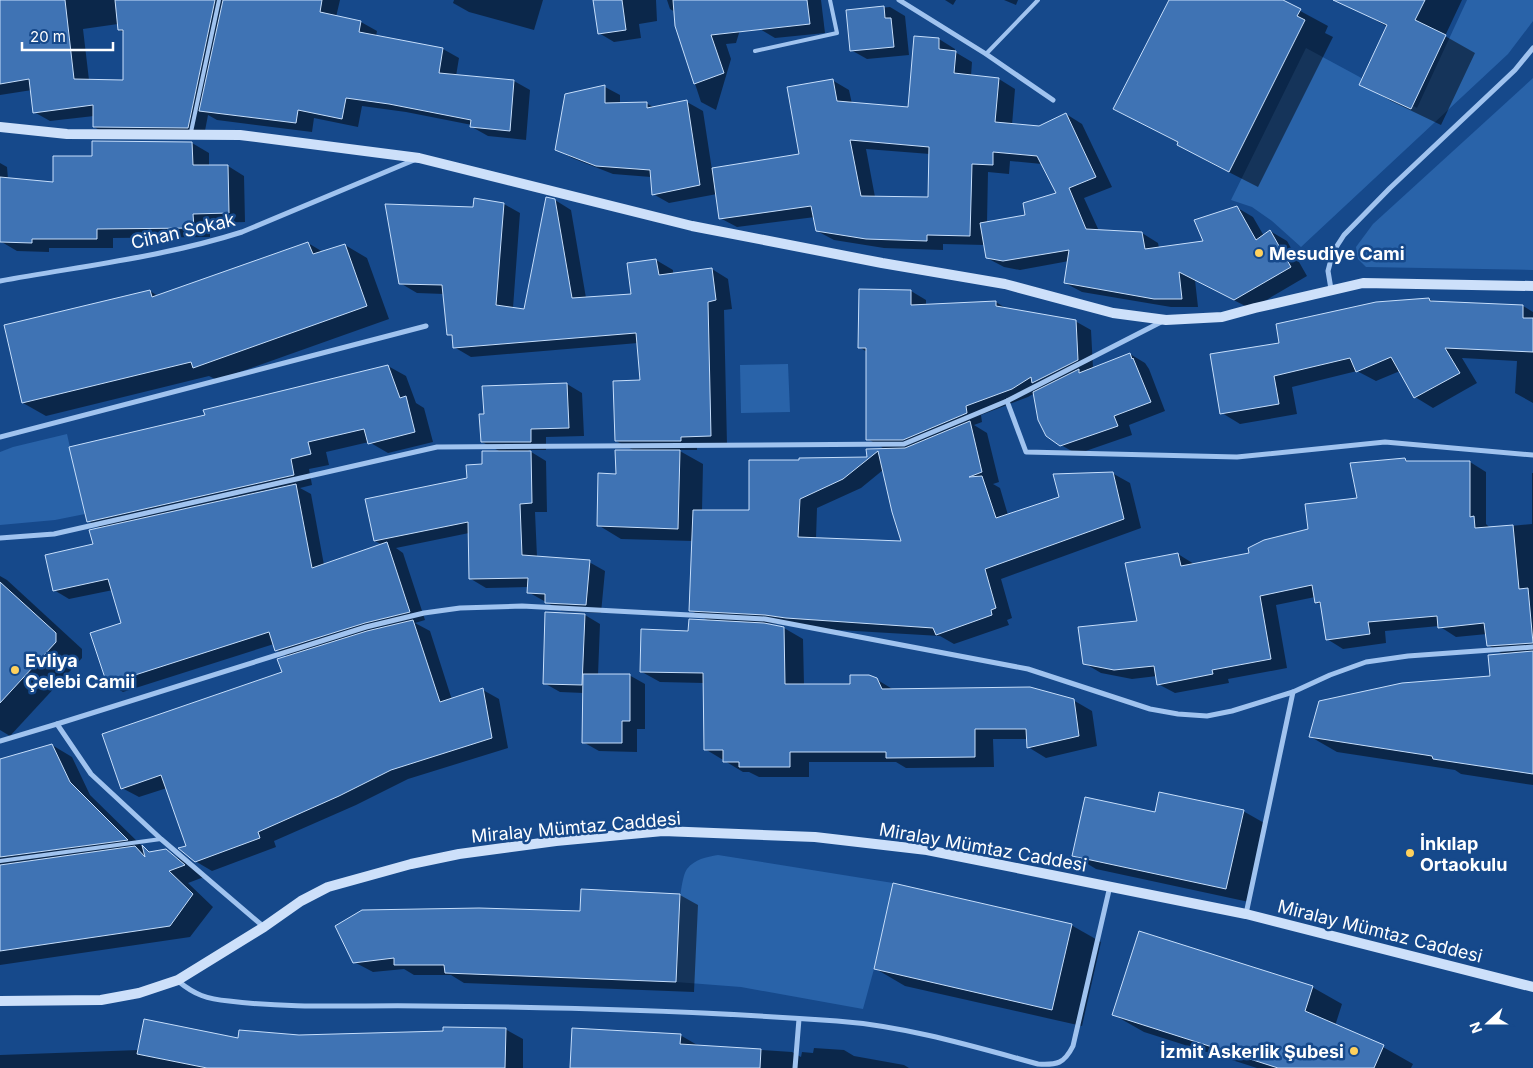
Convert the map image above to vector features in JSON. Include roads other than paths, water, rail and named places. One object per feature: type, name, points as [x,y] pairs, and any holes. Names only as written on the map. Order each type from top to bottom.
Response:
[{"type":"main road","points":[[0,128],[66,134],[240,135],[419,158],[692,226],[882,263],[1005,284],[1113,312],[1166,320],[1222,317],[1330,289],[1363,283],[1533,286]]},
{"type":"main road","name":"Miralay Mümtaz Caddesi","points":[[0,1001],[101,1000],[138,993],[178,980],[264,927],[301,901],[328,887],[411,864],[459,854],[556,841],[663,831],[815,837],[927,850],[1246,914],[1533,987]]},
{"type":"street","points":[[899,0],[986,54],[1053,100]]},
{"type":"street","points":[[1330,289],[1328,271],[1333,252],[1344,235],[1390,188],[1515,70],[1533,48]]},
{"type":"street","name":"Cihan Sokak","points":[[0,281],[215,241],[242,232],[419,158]]},
{"type":"street","points":[[0,538],[54,534],[437,447],[904,444],[1007,401],[1166,320]]},
{"type":"street","points":[[0,437],[426,326]]},
{"type":"street","points":[[1007,401],[1026,452],[1238,457],[1385,442],[1533,455]]},
{"type":"street","points":[[0,740],[391,620],[460,608],[522,606],[765,619],[1028,669],[1150,708],[1178,714],[1206,716],[1224,713],[1293,692],[1330,675],[1366,662],[1408,656],[1533,647]]},
{"type":"street","points":[[1246,914],[1293,692]]},
{"type":"street","points":[[57,724],[91,774],[161,839],[264,927]]},
{"type":"street","points":[[178,980],[193,993],[208,997],[280,1006],[422,1006],[618,1010],[839,1021],[953,1041],[1038,1064],[1060,1063],[1067,1057],[1073,1046],[1110,886]]},
{"type":"street","points":[[795,1068],[799,1019]]},
{"type":"lane","points":[[191,136],[219,0]]},
{"type":"lane","points":[[755,51],[837,33],[830,0]]},
{"type":"lane","points":[[986,54],[1038,0]]},
{"type":"lane","points":[[0,861],[161,839]]},
{"type":"place","name":"Mesudiye Cami","points":[[1259,253]]},
{"type":"place","name":"Evliya Çelebi Camii","points":[[15,670]]},
{"type":"place","name":"İnkılap Ortaokulu","points":[[1410,853]]},
{"type":"place","name":"İzmit Askerlik Şubesi","points":[[1354,1051]]}]
